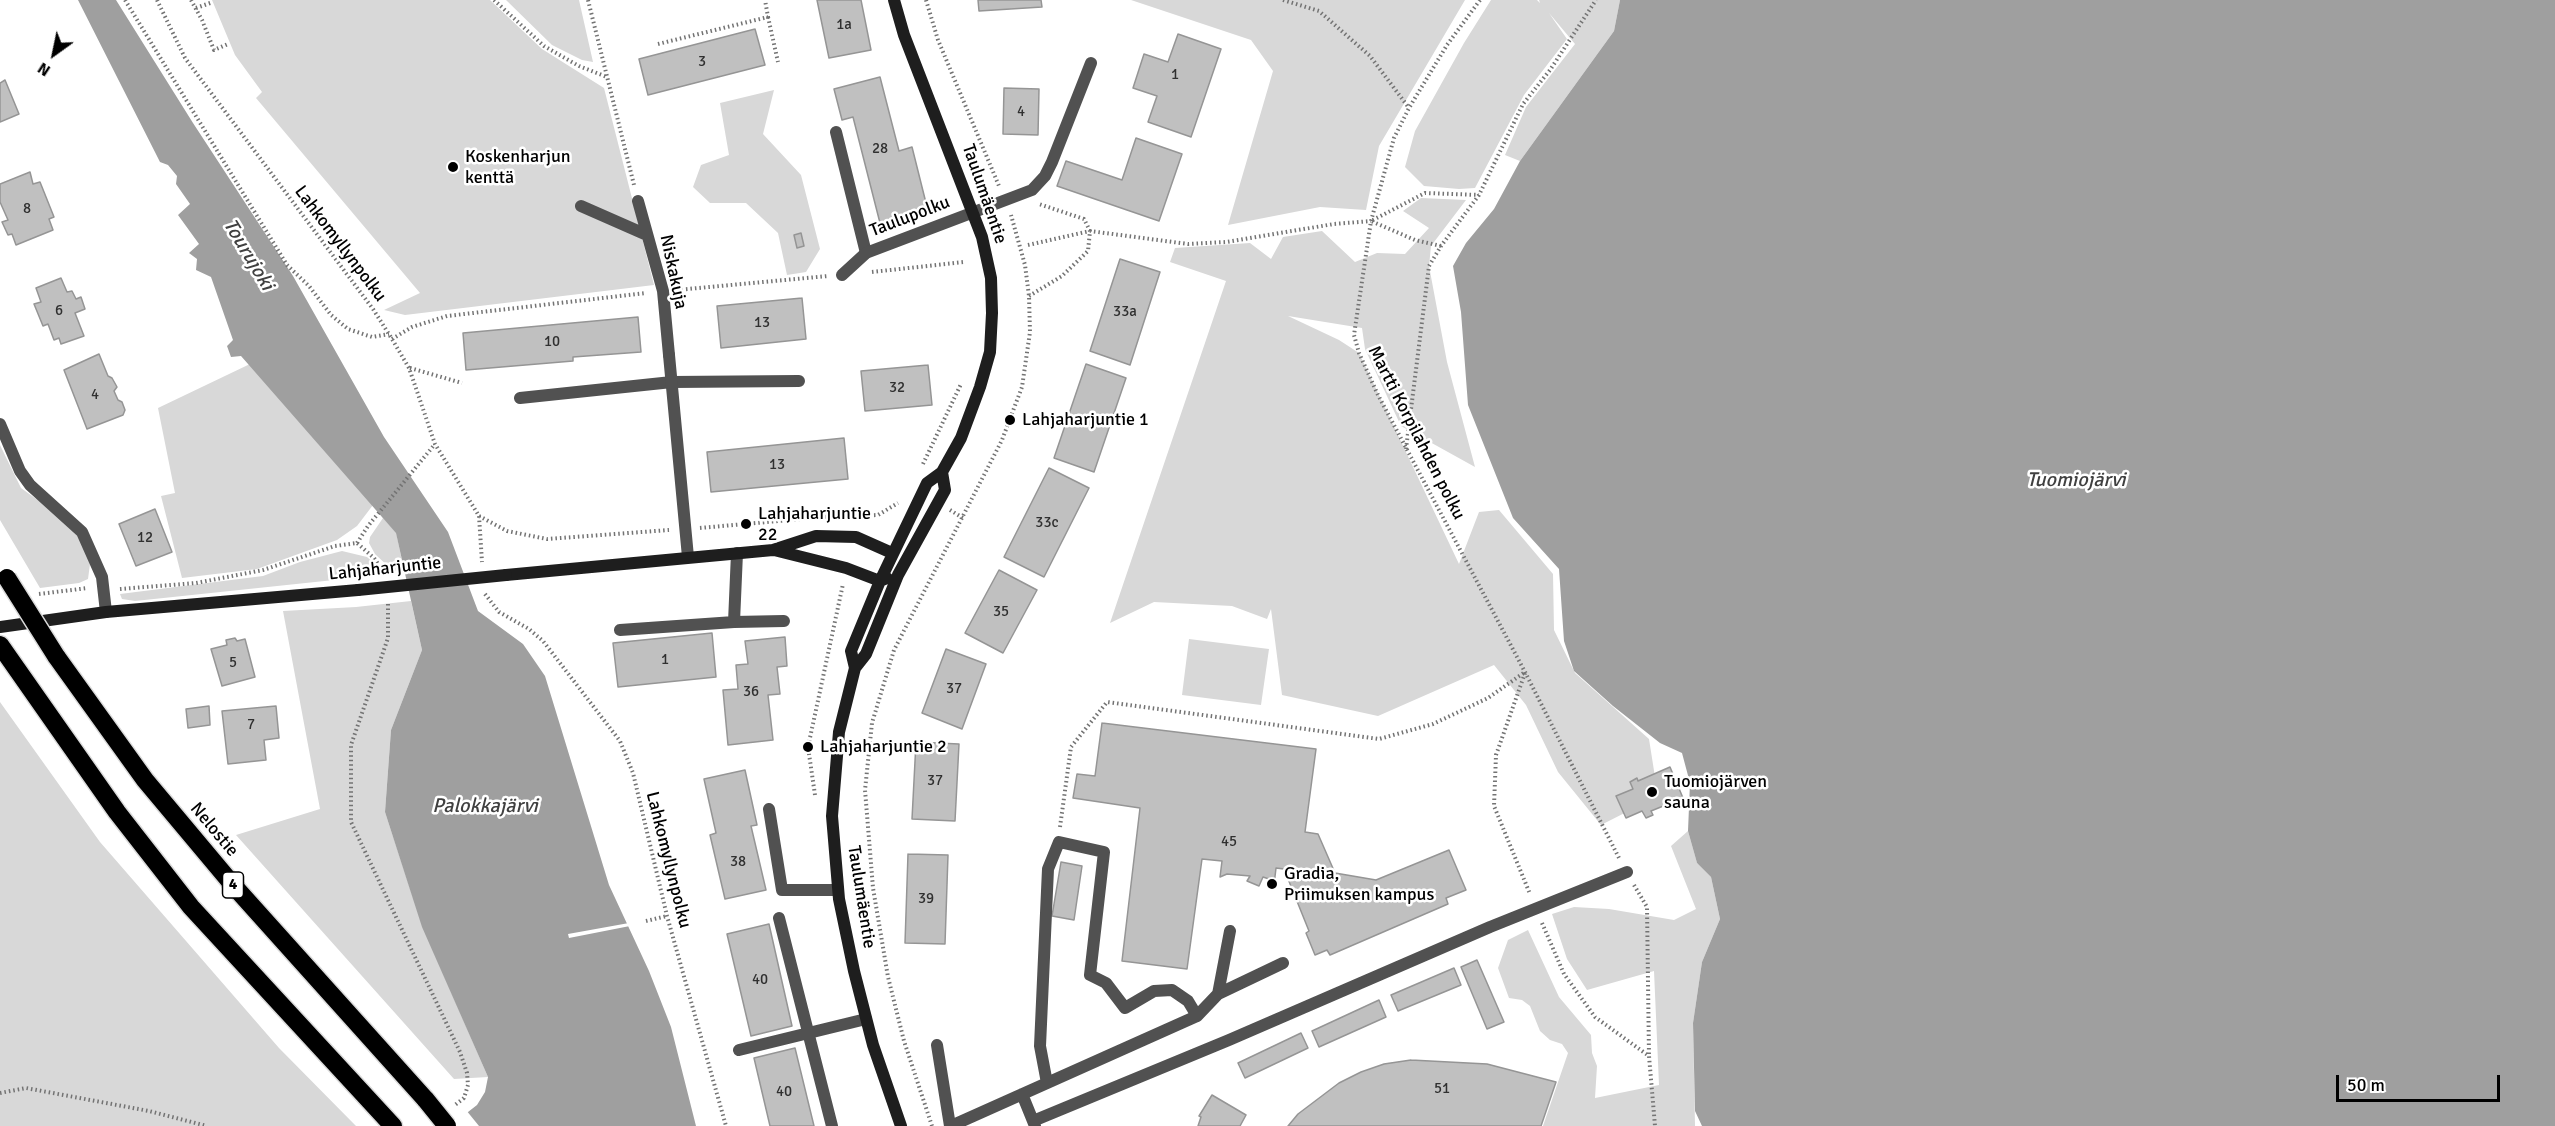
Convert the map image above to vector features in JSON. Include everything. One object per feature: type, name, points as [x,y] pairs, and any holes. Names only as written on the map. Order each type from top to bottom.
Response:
[{"type":"highway","name":"Nelostie","points":[[3,572],[56,656],[145,780],[233,885],[426,1100],[446,1119]]},
{"type":"highway","points":[[0,645],[117,812],[191,907],[393,1126]]},
{"type":"main road","name":"Taulumäentie","points":[[855,668],[851,651],[880,581],[927,483],[942,472],[961,438],[990,352],[991,278],[982,237],[904,35],[894,0]]},
{"type":"main road","name":"Taulumäentie","points":[[901,1126],[866,1019],[838,890],[833,805],[839,732],[855,668],[866,654],[898,575],[945,490],[942,472]]},
{"type":"main road","name":"Lahjaharjuntie","points":[[0,627],[106,612],[358,590],[688,556],[773,550],[816,536],[856,537],[892,553]]},
{"type":"main road","name":"Lahjaharjuntie","points":[[773,550],[846,568],[880,581]]},
{"type":"main road","points":[[880,581],[898,575],[892,553]]},
{"type":"street","name":"Taulupolku","points":[[842,274],[866,253],[1032,190],[1045,176],[1091,63]]},
{"type":"street","points":[[836,132],[866,253]]},
{"type":"street","name":"Niskakuja","points":[[638,201],[663,291],[688,556]]},
{"type":"street","points":[[581,206],[647,236]]},
{"type":"street","points":[[520,398],[672,382],[799,381]]},
{"type":"street","points":[[0,424],[20,471],[30,485],[82,532],[102,577],[106,612]]},
{"type":"street","points":[[735,622],[737,553]]},
{"type":"street","points":[[620,630],[784,621]]},
{"type":"street","points":[[769,809],[782,890],[838,890]]},
{"type":"street","points":[[1047,1083],[1040,1046],[1048,869],[1059,842],[1104,852],[1090,975],[1106,983],[1125,1008],[1155,991],[1172,990],[1188,1001],[1197,1016]]},
{"type":"street","points":[[1022,1094],[1034,1124],[1627,872]]},
{"type":"street","points":[[779,918],[832,1126]]},
{"type":"street","points":[[1218,994],[1230,931]]},
{"type":"street","points":[[937,1045],[950,1126],[1197,1016],[1218,994],[1282,963]]},
{"type":"street","points":[[739,1050],[866,1019]]},
{"type":"path","points":[[125,0],[287,265],[309,286],[331,315],[348,329],[372,337],[391,337],[412,327],[447,316],[663,291],[964,262]]},
{"type":"path","name":"Lahkomyllynpolku","points":[[157,0],[185,58],[391,337],[409,368],[435,444],[478,516],[507,531],[547,539],[687,529]]},
{"type":"path","points":[[191,0],[214,50],[228,44]]},
{"type":"path","points":[[494,0],[544,46],[579,66],[607,76]]},
{"type":"path","points":[[588,0],[638,201]]},
{"type":"path","points":[[765,0],[778,62]]},
{"type":"path","points":[[926,0],[938,40],[1005,200],[1025,265],[1030,332],[1022,387],[1002,440],[894,650],[872,723],[865,790],[873,888],[888,977],[904,1041],[932,1126]]},
{"type":"path","points":[[1282,0],[1318,11],[1370,56],[1409,108]]},
{"type":"path","name":"Martti Korpilahden polku","points":[[1480,0],[1447,45],[1409,108],[1394,138],[1371,220],[1354,335],[1359,353],[1373,384],[1406,449],[1647,907],[1649,1056],[1655,1126]]},
{"type":"path","points":[[1406,449],[1429,266],[1479,195],[1523,104],[1550,70],[1596,0]]},
{"type":"path","points":[[196,8],[213,2]]},
{"type":"path","points":[[658,44],[768,17]]},
{"type":"path","points":[[1028,245],[1090,231],[1188,244],[1226,242],[1371,220],[1425,192],[1479,195]]},
{"type":"path","points":[[1005,200],[1039,204],[1084,219],[1090,231],[1088,251],[1062,276],[1029,296]]},
{"type":"path","points":[[1371,220],[1415,240],[1441,246]]},
{"type":"path","points":[[969,255],[971,267]]},
{"type":"path","points":[[409,368],[462,383]]},
{"type":"path","points":[[921,469],[962,382]]},
{"type":"path","points":[[357,543],[368,526],[435,444]]},
{"type":"path","points":[[687,529],[878,515],[896,505],[911,490],[921,495]]},
{"type":"path","points":[[938,503],[963,518]]},
{"type":"path","points":[[32,595],[74,589],[133,589],[196,583],[263,570],[335,546],[357,543],[374,558],[388,579]]},
{"type":"path","points":[[388,602],[388,638],[351,745],[351,822],[468,1073],[468,1085],[464,1098],[446,1119]]},
{"type":"path","name":"Lahkomyllynpolku","points":[[529,629],[543,641],[620,741],[633,773],[667,916],[726,1126]]},
{"type":"path","points":[[1057,849],[1071,747],[1107,702],[1378,739],[1433,724],[1488,698],[1525,672]]},
{"type":"path","points":[[1525,672],[1497,755],[1494,807],[1564,974],[1595,1017],[1649,1056]]},
{"type":"path","points":[[646,921],[667,916]]},
{"type":"path","points":[[0,1093],[26,1088],[148,1111],[207,1126]]},
{"type":"shaded area","name":"Koskenharjun kenttä","points":[[212,0],[490,0],[542,49],[604,88],[654,285],[405,315],[384,310],[420,293],[256,98],[262,92],[235,55]]},
{"type":"shaded area","points":[[506,0],[579,0],[593,62],[582,60],[552,45]]},
{"type":"shaded area","points":[[1131,0],[1465,0],[1379,146],[1366,210],[1320,207],[1228,225],[1273,71],[1251,40]]},
{"type":"shaded area","points":[[1491,0],[1537,0],[1540,3],[1539,0],[1620,0],[1614,31],[1520,161],[1505,155],[1526,107],[1575,44],[1549,13],[1567,39],[1524,95],[1475,188],[1424,186],[1405,167],[1415,131]]},
{"type":"shaded area","points":[[774,90],[763,134],[801,175],[820,249],[806,272],[787,275],[778,233],[746,203],[710,203],[693,187],[701,165],[729,155],[720,103]]},
{"type":"shaded area","points":[[1421,198],[1466,200],[1431,246],[1429,266],[1447,362],[1475,467],[1401,426],[1365,349],[1362,328],[1288,316],[1339,340],[1359,353],[1459,564],[1479,512],[1499,510],[1553,574],[1554,630],[1575,673],[1649,739],[1658,796],[1601,825],[1558,772],[1526,705],[1494,665],[1378,716],[1282,695],[1271,609],[1267,619],[1232,606],[1154,602],[1110,623],[1226,281],[1170,262],[1175,248],[1250,243],[1271,259],[1283,237],[1322,231],[1355,262],[1377,253],[1405,254],[1429,228],[1403,211]]},
{"type":"shaded area","points":[[250,364],[373,505],[357,526],[337,540],[257,569],[182,578],[161,496],[175,493],[158,408]]},
{"type":"shaded area","points":[[0,445],[21,488],[64,519],[80,539],[90,564],[88,579],[79,583],[40,588],[0,520]]},
{"type":"shaded area","points":[[383,518],[396,532],[404,570],[393,571],[375,554],[369,543],[370,537]]},
{"type":"shaded area","points":[[342,551],[367,557],[375,564],[377,573],[353,578],[135,601],[122,599],[120,594],[263,576],[300,562]]},
{"type":"shaded area","points":[[411,601],[422,650],[391,730],[385,812],[422,925],[488,1077],[454,1079],[236,835],[320,809],[283,611]]},
{"type":"shaded area","points":[[1189,639],[1269,649],[1261,705],[1182,695]]},
{"type":"shaded area","points":[[0,702],[100,842],[279,1048],[356,1126],[0,1126]]},
{"type":"shaded area","points":[[1688,831],[1697,863],[1711,877],[1720,919],[1702,962],[1693,1023],[1695,1126],[1543,1126],[1568,1053],[1562,1044],[1550,1040],[1540,1031],[1530,1006],[1522,1000],[1509,998],[1498,968],[1508,940],[1528,930],[1559,997],[1591,1035],[1592,1053],[1597,1066],[1595,1098],[1659,1085],[1654,971],[1587,990],[1567,959],[1552,914],[1574,907],[1609,909],[1674,920],[1696,909],[1671,846]]},
{"type":"water","name":"Palokkajärvi","points":[[78,0],[116,0],[293,276],[384,437],[448,532],[478,611],[523,644],[545,676],[609,885],[649,971],[671,1027],[696,1126],[450,1126],[477,1105],[485,1092],[488,1077],[422,927],[385,812],[391,730],[422,650],[396,533],[241,356],[231,357],[227,346],[233,340],[211,277],[196,270],[197,259],[189,253],[199,244],[178,215],[190,204],[176,184],[177,176],[168,165],[160,162]]},
{"type":"water","name":"Tuomiojärvi","points":[[1620,0],[2555,0],[2555,1126],[1702,1126],[1695,1111],[1693,1023],[1702,962],[1720,919],[1711,877],[1697,863],[1688,831],[1690,783],[1682,753],[1660,743],[1613,706],[1574,671],[1564,641],[1559,569],[1513,518],[1468,405],[1461,312],[1453,266],[1466,243],[1494,209],[1520,161],[1614,31]]},
{"type":"pier","points":[[629,923],[630,926],[569,938],[568,934]]},
{"type":"pier","points":[[466,1110],[479,1126],[447,1126],[448,1124]]},
{"type":"building","points":[[817,0],[861,0],[871,50],[829,58]]},
{"type":"building","points":[[978,0],[1041,0],[1042,7],[979,11]]},
{"type":"building","points":[[755,29],[765,65],[648,95],[639,59]]},
{"type":"building","points":[[1178,34],[1221,49],[1191,137],[1148,122],[1157,96],[1133,88],[1144,54],[1168,62]]},
{"type":"building","points":[[880,77],[899,151],[912,147],[928,211],[880,223],[853,117],[842,120],[834,89]]},
{"type":"building","points":[[5,80],[19,114],[0,122],[0,83]]},
{"type":"building","points":[[1004,88],[1039,89],[1038,135],[1003,134]]},
{"type":"building","points":[[1136,138],[1182,154],[1159,221],[1057,186],[1066,161],[1122,180]]},
{"type":"building","points":[[30,172],[33,184],[40,182],[54,217],[49,219],[53,230],[16,245],[12,234],[8,235],[2,222],[8,220],[0,202],[0,184]]},
{"type":"building","points":[[801,233],[804,246],[797,248],[794,235]]},
{"type":"building","points":[[1120,259],[1160,272],[1130,365],[1090,351]]},
{"type":"building","points":[[61,278],[67,292],[72,291],[76,299],[81,297],[85,309],[75,313],[84,336],[61,344],[59,338],[54,340],[48,324],[43,326],[34,304],[41,302],[36,288]]},
{"type":"building","points":[[802,298],[806,339],[721,348],[717,306]]},
{"type":"building","points":[[638,317],[641,352],[573,357],[573,361],[466,370],[463,333]]},
{"type":"building","points":[[99,354],[108,376],[112,378],[117,387],[114,391],[125,410],[123,415],[87,429],[64,370]]},
{"type":"building","points":[[1086,364],[1126,378],[1094,472],[1054,458]]},
{"type":"building","points":[[928,365],[932,405],[865,411],[861,371]]},
{"type":"building","points":[[844,438],[848,479],[711,492],[707,452]]},
{"type":"building","points":[[1049,468],[1089,488],[1044,577],[1004,557]]},
{"type":"building","points":[[155,509],[172,552],[136,566],[119,524]]},
{"type":"building","points":[[999,570],[1037,590],[1003,653],[965,633]]},
{"type":"building","points":[[712,633],[716,677],[618,687],[613,643]]},
{"type":"building","points":[[785,637],[787,666],[777,667],[780,694],[768,695],[773,740],[728,745],[723,690],[738,689],[736,665],[748,664],[745,641]]},
{"type":"building","points":[[235,638],[237,641],[245,639],[255,677],[222,686],[211,649],[227,645],[226,640]]},
{"type":"building","points":[[946,649],[986,664],[962,729],[922,713]]},
{"type":"building","points":[[209,706],[210,725],[188,728],[186,709]]},
{"type":"building","points":[[276,706],[279,738],[264,740],[266,760],[228,764],[222,711]]},
{"type":"building","points":[[1102,723],[1316,749],[1305,832],[1318,834],[1335,873],[1376,880],[1449,850],[1466,890],[1446,898],[1448,904],[1330,955],[1327,950],[1315,955],[1306,933],[1309,931],[1284,869],[1276,868],[1274,885],[1269,879],[1263,877],[1259,886],[1247,881],[1250,876],[1227,874],[1220,877],[1222,861],[1202,859],[1187,969],[1122,961],[1140,808],[1073,798],[1077,774],[1095,776]]},
{"type":"building","points":[[916,742],[959,744],[955,821],[912,819]]},
{"type":"building","name":"Tuomiojärven sauna","points":[[1670,767],[1683,798],[1651,811],[1653,815],[1646,818],[1642,811],[1626,818],[1616,796],[1633,789],[1630,782],[1637,778],[1638,781]]},
{"type":"building","points":[[745,770],[757,825],[751,826],[766,890],[725,899],[710,835],[716,833],[704,779]]},
{"type":"building","points":[[908,854],[948,855],[945,944],[905,943]]},
{"type":"building","points":[[1061,862],[1082,866],[1074,920],[1052,916]]},
{"type":"building","points":[[769,924],[792,1026],[751,1036],[727,934]]},
{"type":"building","points":[[1477,960],[1504,1022],[1487,1029],[1461,967]]},
{"type":"building","points":[[1454,968],[1461,985],[1398,1011],[1391,995]]},
{"type":"building","points":[[1379,1000],[1386,1017],[1319,1047],[1312,1031]]},
{"type":"building","points":[[1301,1033],[1308,1048],[1245,1078],[1238,1063]]},
{"type":"building","points":[[795,1048],[814,1126],[770,1126],[754,1058]]},
{"type":"building","points":[[1411,1060],[1487,1064],[1556,1082],[1541,1126],[1288,1126],[1298,1114],[1339,1083],[1384,1064]]},
{"type":"building","points":[[1212,1095],[1246,1115],[1240,1126],[1198,1126],[1201,1117],[1199,1116]]},
{"type":"place","name":"Koskenharjun kenttä","points":[[453,167]]},
{"type":"place","name":"Lahjaharjuntie 1","points":[[1010,420]]},
{"type":"place","name":"Lahjaharjuntie 22","points":[[746,524]]},
{"type":"place","name":"Lahjaharjuntie 2","points":[[808,747]]},
{"type":"place","name":"Tuomiojärven sauna","points":[[1652,792]]},
{"type":"place","name":"Gradia, Priimuksen kampus","points":[[1272,884]]},
{"type":"water label","name":"Tourujoki","points":[[248,255]]}]
